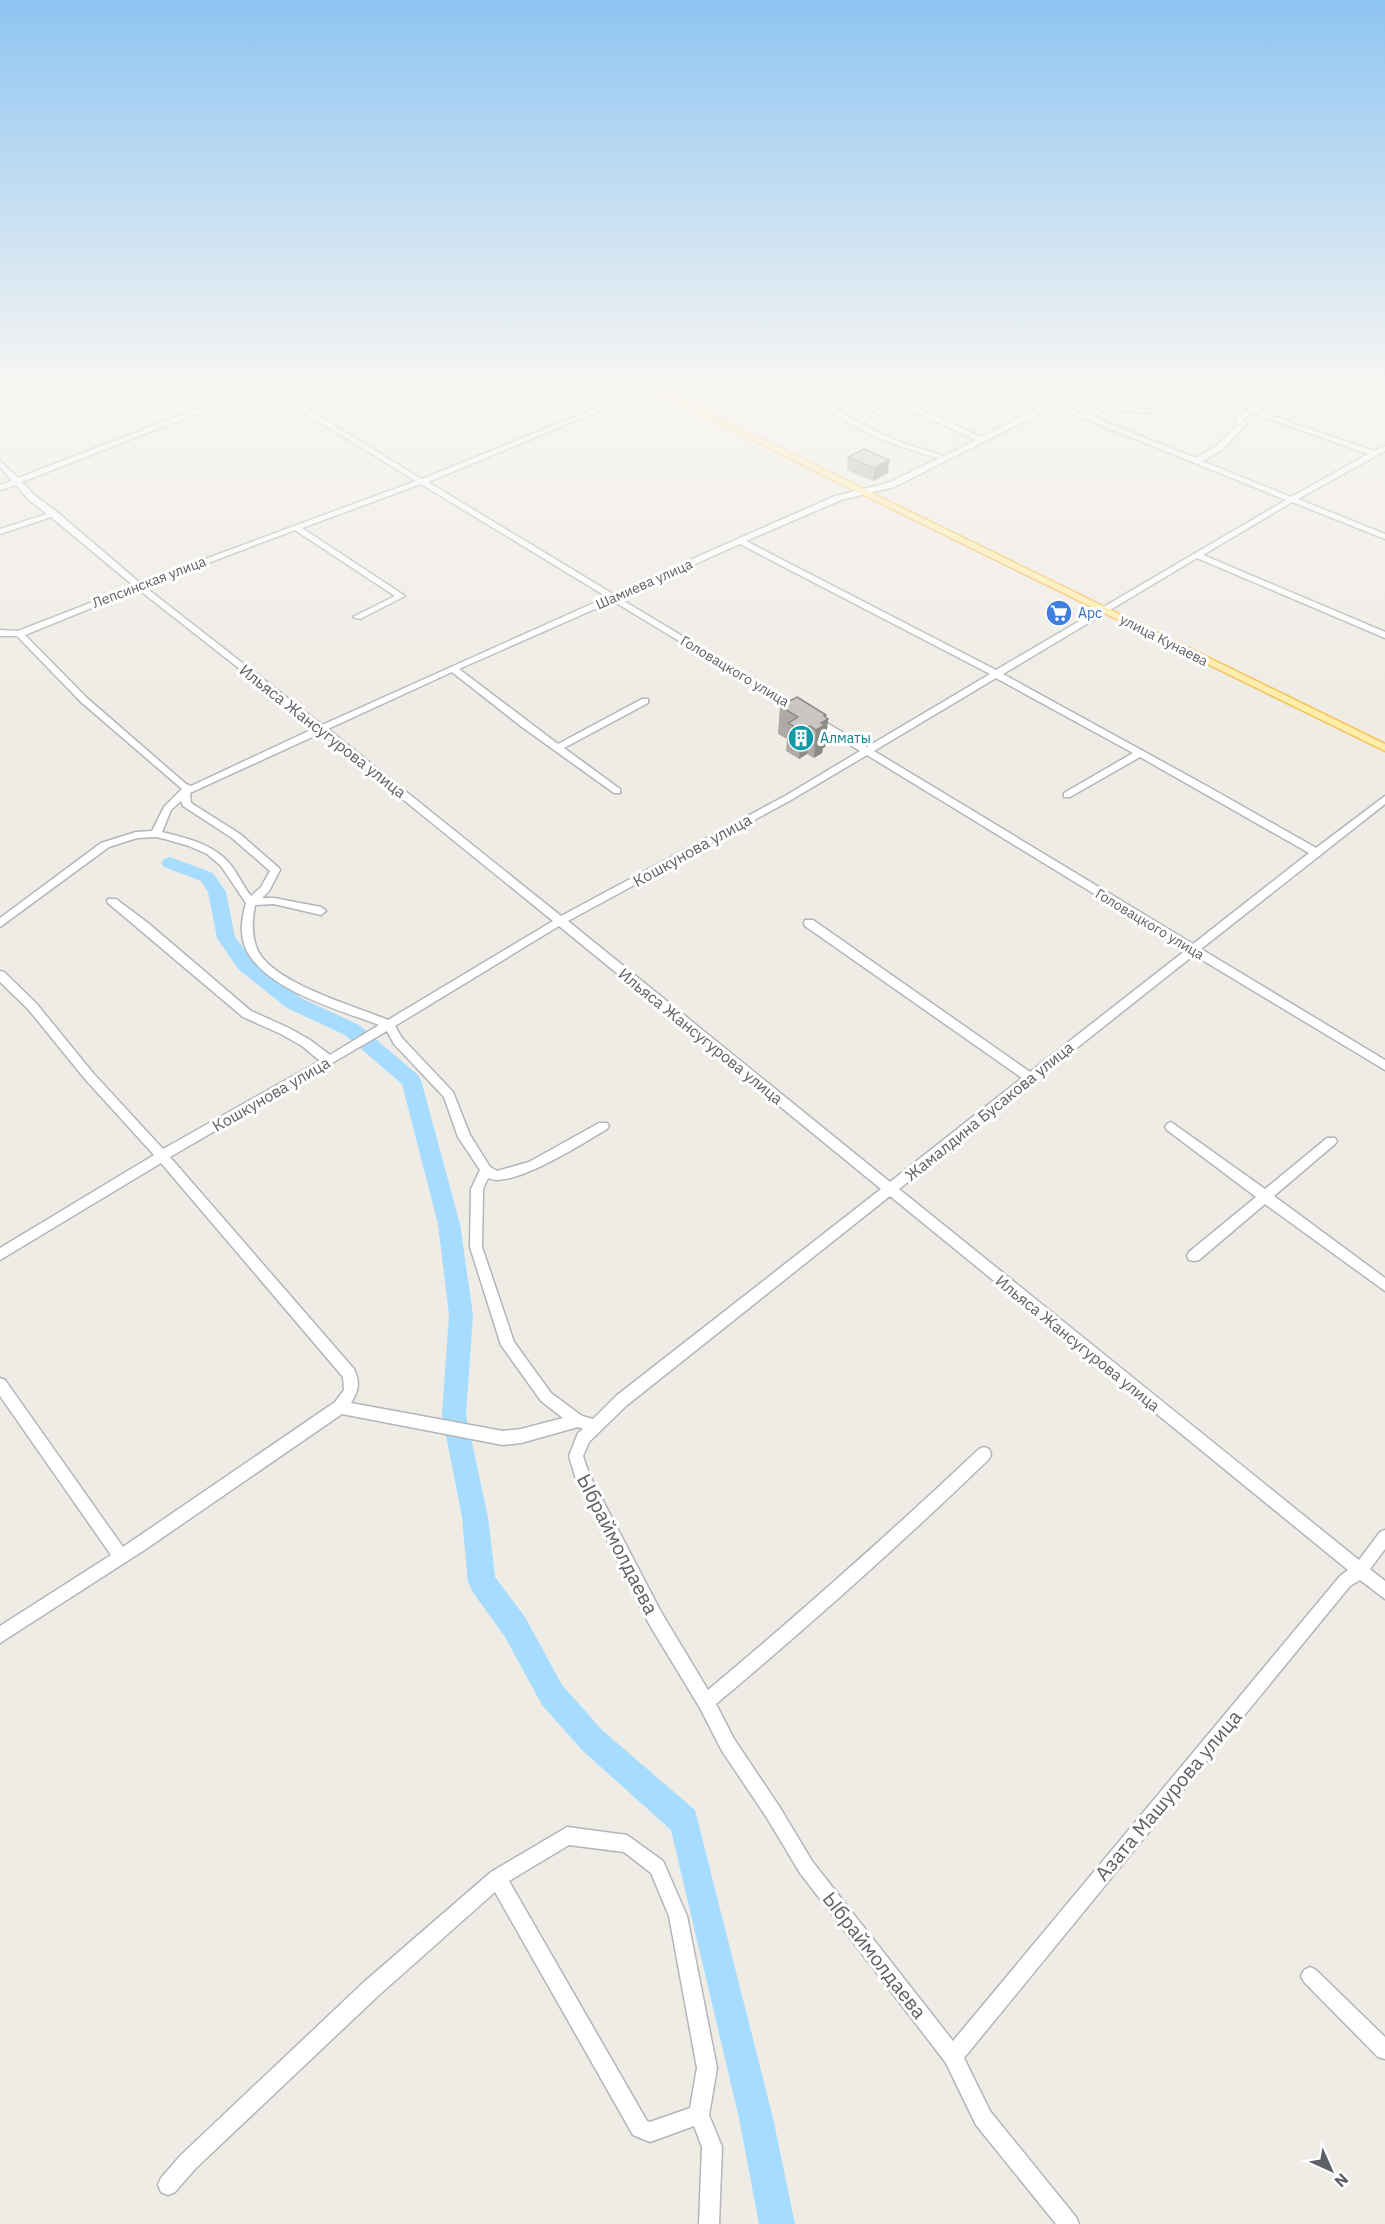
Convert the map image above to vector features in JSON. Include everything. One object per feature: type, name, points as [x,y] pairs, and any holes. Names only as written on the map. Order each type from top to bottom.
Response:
[{"type":"main road","name":"улица Кунаева","points":[[865,493],[1385,748]]},
{"type":"street","name":"Ильяса Жансугурова улица","points":[[30,493],[139,586],[322,729],[1385,1591]]},
{"type":"street","name":"Лепсинская улица","points":[[19,634],[139,586],[391,493]]},
{"type":"street","name":"Головацкого улица","points":[[439,493],[1385,1066]]},
{"type":"street","name":"Шамиева улица","points":[[189,790],[740,541],[826,503],[860,493]]},
{"type":"street","points":[[1277,493],[1385,537]]},
{"type":"street","name":"Кошкунова улица","points":[[0,1255],[162,1156],[328,1061],[560,921],[788,798],[1106,611],[1267,513],[1307,493]]},
{"type":"street","points":[[0,532],[54,514]]},
{"type":"street","points":[[296,527],[400,596],[357,617]]},
{"type":"street","points":[[740,541],[998,675],[1316,853]]},
{"type":"street","points":[[1198,556],[1385,635]]},
{"type":"street","points":[[0,633],[19,634],[112,726],[189,790]]},
{"type":"street","points":[[454,669],[617,791]]},
{"type":"street","points":[[558,748],[645,701]]},
{"type":"street","points":[[1067,795],[1140,753]]},
{"type":"street","points":[[156,834],[167,809],[189,790]]},
{"type":"street","points":[[189,790],[186,804],[236,836],[275,870],[266,889],[251,902],[247,918],[248,937],[254,954],[289,985],[388,1024],[398,1041],[449,1095],[464,1137],[486,1170],[495,1176],[532,1166],[603,1126]]},
{"type":"street","name":"Жамалдина Бусакова улица","points":[[595,1426],[621,1401],[1385,799]]},
{"type":"street","points":[[0,923],[105,845],[136,834],[156,834],[184,840],[225,864],[242,893],[251,902],[274,901],[321,911]]},
{"type":"street","points":[[112,901],[247,1014],[292,1035],[328,1061]]},
{"type":"street","points":[[809,923],[1030,1078]]},
{"type":"street","points":[[0,975],[32,1006],[88,1076],[162,1156],[349,1373],[353,1382],[351,1392],[339,1407],[121,1556],[0,1635]]},
{"type":"street","points":[[1171,1127],[1385,1285]]},
{"type":"street","points":[[1194,1256],[1331,1142]]},
{"type":"street","points":[[486,1170],[477,1189],[476,1247],[508,1345],[546,1397],[578,1420],[595,1426]]},
{"type":"street","points":[[0,1384],[121,1556]]},
{"type":"street","points":[[339,1407],[503,1438],[521,1436],[578,1420]]},
{"type":"street","name":"Ыбраймолдаева","points":[[595,1426],[583,1438],[576,1456],[582,1476],[655,1618],[706,1702],[728,1745],[773,1812],[806,1867],[953,2056],[983,2118],[1069,2224]]},
{"type":"street","points":[[706,1702],[878,1553],[984,1454]]},
{"type":"street","name":"Азата Машурова улица","points":[[953,2056],[1345,1581],[1360,1571],[1385,1537]]},
{"type":"street","points":[[168,2185],[188,2162],[371,1989],[497,1878],[567,1836],[627,1844],[657,1867],[678,1916],[707,2068],[699,2115],[712,2147],[709,2224]]},
{"type":"street","points":[[497,1878],[640,2128],[650,2132],[699,2115]]},
{"type":"street","points":[[1310,1976],[1385,2050]]},
{"type":"building","points":[[797,697],[826,715],[824,716],[828,719],[821,723],[825,725],[816,730],[810,726],[801,731],[788,723],[798,717],[780,706]]},
{"type":"waterway","points":[[170,863],[207,877],[217,892],[226,938],[245,964],[294,1003],[352,1030],[411,1080],[449,1224],[461,1315],[454,1415],[475,1517],[482,1582],[515,1627],[552,1695],[593,1741],[684,1821],[756,2118],[777,2224]]},
{"type":"place","name":"Арс","points":[[1059,613]]},
{"type":"place","name":"Алматы","points":[[801,738]]}]
